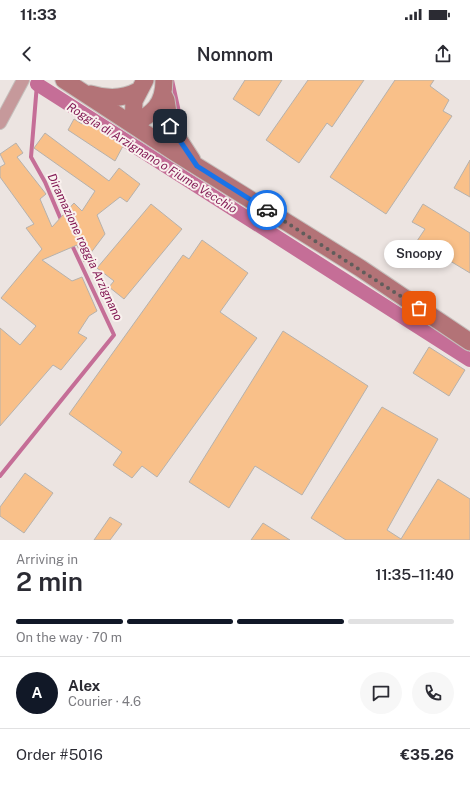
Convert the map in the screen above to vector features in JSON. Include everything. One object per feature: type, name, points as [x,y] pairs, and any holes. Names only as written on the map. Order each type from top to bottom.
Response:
[{"type":"main road","points":[[64,80],[197,166],[360,268],[470,342]]},
{"type":"main road","points":[[81,91],[103,97],[115,98],[129,96],[141,86]]},
{"type":"main road","points":[[133,125],[134,101],[141,86]]},
{"type":"main road","points":[[133,125],[154,111],[161,101],[163,87]]},
{"type":"main road","points":[[163,87],[170,126],[197,166]]},
{"type":"street","points":[[0,123],[23,80]]},
{"type":"building","points":[[245,80],[282,80],[259,116],[233,99]]},
{"type":"building","points":[[308,80],[364,80],[332,127],[327,123],[299,163],[266,140]]},
{"type":"building","points":[[395,80],[434,80],[430,86],[449,100],[443,111],[452,116],[386,214],[330,177]]},
{"type":"building","points":[[74,119],[82,124],[85,119],[123,146],[115,161],[68,130]]},
{"type":"building","points":[[45,133],[109,181],[119,168],[140,184],[127,202],[120,197],[97,215],[105,234],[84,262],[77,245],[42,260],[72,281],[82,277],[97,311],[89,316],[78,333],[87,338],[61,370],[53,365],[0,426],[0,328],[20,345],[36,326],[1,298],[42,249],[26,228],[34,224],[0,177],[0,167],[5,164],[0,154],[16,143],[23,153],[17,157],[46,194],[40,199],[52,227],[74,203],[82,211],[95,191],[34,148]]},
{"type":"building","points":[[470,160],[470,197],[454,188]]},
{"type":"building","points":[[151,204],[182,229],[124,299],[109,287],[114,281],[97,268]]},
{"type":"building","points":[[423,204],[470,233],[470,273],[417,241],[425,229],[412,222]]},
{"type":"building","points":[[202,240],[248,273],[220,312],[257,338],[157,477],[142,466],[132,478],[113,465],[122,452],[69,414],[183,255],[189,259]]},
{"type":"building","points":[[283,331],[368,386],[302,495],[255,466],[229,508],[189,482]]},
{"type":"building","points":[[429,347],[465,370],[449,396],[413,373]]},
{"type":"building","points":[[382,407],[438,439],[387,530],[401,539],[438,479],[470,499],[470,540],[346,540],[311,518]]},
{"type":"building","points":[[25,473],[53,493],[24,533],[0,516],[0,507]]},
{"type":"building","points":[[110,517],[122,524],[110,540],[94,540]]},
{"type":"building","points":[[263,523],[290,540],[251,540]]},
{"type":"waterway","points":[[172,80],[183,130]]},
{"type":"waterway","name":"Diramazione roggia Arzignano","points":[[37,84],[31,157],[45,182],[62,222]]},
{"type":"waterway","name":"Roggia di Arzignano o Fiume Vecchio","points":[[37,84],[470,360]]},
{"type":"waterway","name":"Diramazione roggia Arzignano","points":[[0,476],[114,335],[71,243]]},
{"type":"way so far","points":[[267,210],[360,268],[419,308]]},
{"type":"place","name":"Snoopy","points":[[419,308]]},
{"type":"route","points":[[170,126],[197,166],[267,210]]}]
